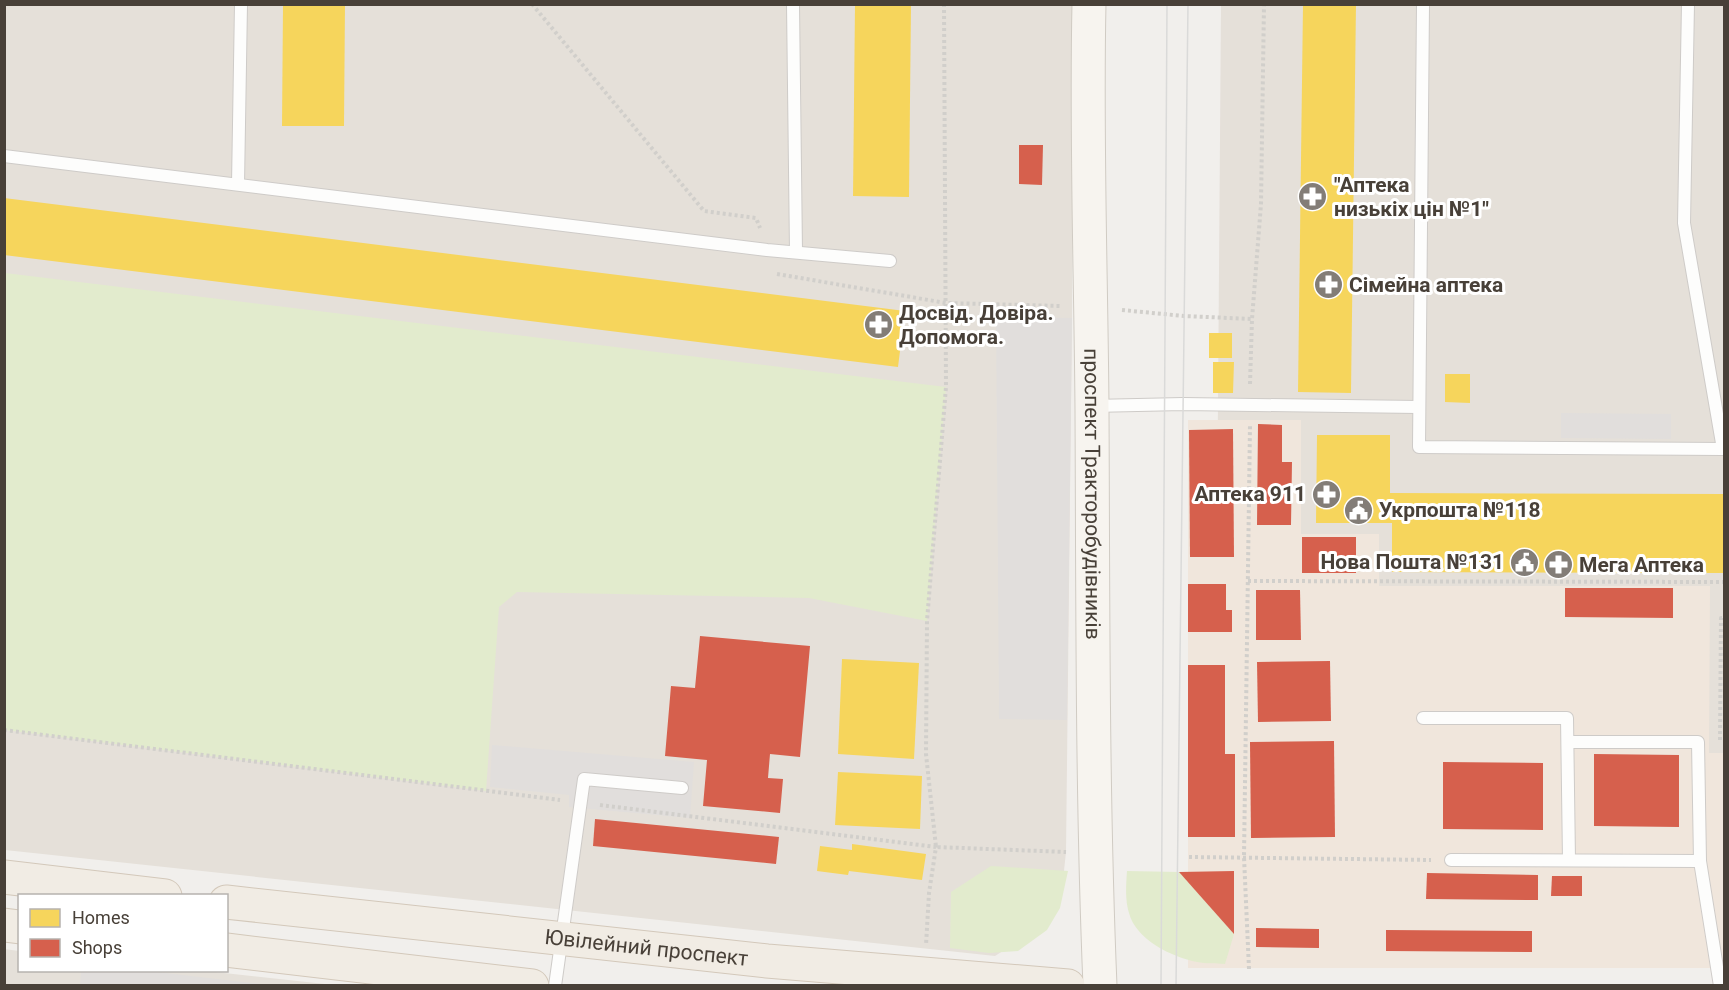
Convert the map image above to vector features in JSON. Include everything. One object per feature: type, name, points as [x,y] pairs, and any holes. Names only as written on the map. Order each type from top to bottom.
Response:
[{"type":"main road","name":"проспект Тракторобудівників","points":[[1089,4],[1087,92],[1095,853],[1100,986]]},
{"type":"main road","points":[[4,877],[148,894]]},
{"type":"main road","name":"Ювілейний проспект","points":[[228,903],[790,963],[1068,986]]},
{"type":"main road","points":[[228,950],[532,986]]},
{"type":"lane","points":[[238,184],[242,4]]},
{"type":"lane","points":[[793,4],[796,252]]},
{"type":"lane","points":[[1423,4],[1419,447],[1724,449],[1684,224],[1688,4]]},
{"type":"lane","points":[[4,156],[767,250],[890,261]]},
{"type":"lane","points":[[1092,406],[1418,407]]},
{"type":"lane","points":[[1423,718],[1567,718],[1569,860]]},
{"type":"lane","points":[[1568,742],[1698,742],[1700,861],[1720,986]]},
{"type":"lane","points":[[555,986],[584,779],[682,788]]},
{"type":"lane","points":[[1451,860],[1700,861]]},
{"type":"path","points":[[532,4],[704,211],[756,218],[775,273],[946,303]]},
{"type":"path","points":[[934,946],[926,946],[929,892],[936,848],[926,754],[927,621],[946,387],[944,4]]},
{"type":"path","points":[[1249,969],[1244,857],[1250,406],[1252,319],[1261,204],[1264,4]]},
{"type":"path","points":[[1248,581],[1725,582]]},
{"type":"path","points":[[1721,618],[1725,611]]},
{"type":"path","points":[[4,729],[936,848],[1066,852]]},
{"type":"path","points":[[1189,857],[1451,860]]},
{"type":"shaded area","points":[[5,5],[1073,5],[1066,852],[1062,889],[1034,931],[995,956],[5,850]]},
{"type":"shaded area","points":[[1221,5],[1724,5],[1724,939],[1214,935]]},
{"type":"shaded area","points":[[996,317],[1072,318],[1067,720],[999,719]]},
{"type":"shaded area","points":[[1561,413],[1671,414],[1671,439],[1561,438]]},
{"type":"shaded area","points":[[1188,420],[1301,420],[1301,534],[1379,534],[1379,586],[1710,586],[1709,753],[1724,753],[1724,968],[1188,968]]},
{"type":"shaded area","points":[[492,745],[694,762],[690,818],[569,807],[569,795],[490,787]]},
{"type":"shaded area","points":[[4,949],[18,951],[18,972],[215,972],[334,985],[5,985]]},
{"type":"shaded area","points":[[81,972],[157,972],[269,985],[80,985]]},
{"type":"green space","points":[[5,273],[946,387],[927,621],[809,598],[517,592],[499,607],[486,791],[5,730]]},
{"type":"green space","points":[[991,866],[1068,871],[1060,908],[1047,930],[1018,951],[989,953],[950,948],[951,892]]},
{"type":"green space","points":[[1127,871],[1179,872],[1234,934],[1225,964],[1187,960],[1156,946],[1147,939],[1133,923],[1129,913],[1126,898]]},
{"type":"building: Homes","points":[[283,4],[345,4],[344,126],[282,126]]},
{"type":"building: Homes","points":[[855,4],[911,4],[909,197],[853,196]]},
{"type":"building: Homes","points":[[1303,4],[1356,4],[1351,393],[1298,392]]},
{"type":"building: Homes","points":[[4,198],[905,311],[898,367],[4,255]]},
{"type":"building: Homes","points":[[1209,333],[1232,333],[1232,358],[1209,358]]},
{"type":"building: Homes","points":[[1213,362],[1234,362],[1233,393],[1213,393]]},
{"type":"building: Homes","points":[[1445,374],[1470,374],[1470,403],[1445,402]]},
{"type":"building: Homes","points":[[1317,435],[1390,435],[1390,493],[1724,494],[1724,573],[1392,572],[1392,523],[1316,523]]},
{"type":"building: Homes","points":[[842,659],[919,663],[914,759],[838,754]]},
{"type":"building: Homes","points":[[838,772],[922,776],[920,829],[835,825]]},
{"type":"building: Homes","points":[[852,844],[926,854],[922,880],[849,871],[848,875],[817,871],[820,846],[852,850]]},
{"type":"building: Shops","points":[[1019,145],[1043,145],[1042,185],[1019,184]]},
{"type":"building: Shops","points":[[1258,424],[1282,425],[1282,462],[1292,462],[1291,525],[1257,525]]},
{"type":"building: Shops","points":[[1233,429],[1234,557],[1190,557],[1189,430]]},
{"type":"building: Shops","points":[[1302,537],[1356,537],[1356,573],[1302,573]]},
{"type":"building: Shops","points":[[1188,584],[1226,584],[1226,610],[1232,610],[1232,632],[1188,632]]},
{"type":"building: Shops","points":[[1565,588],[1673,588],[1673,618],[1565,617]]},
{"type":"building: Shops","points":[[1256,590],[1300,590],[1301,640],[1256,640]]},
{"type":"building: Shops","points":[[700,636],[810,646],[800,757],[770,754],[768,778],[783,779],[780,813],[703,806],[707,760],[665,756],[671,686],[695,688]]},
{"type":"building: Shops","points":[[1330,661],[1331,721],[1258,722],[1257,662]]},
{"type":"building: Shops","points":[[1188,665],[1225,665],[1225,754],[1235,754],[1235,837],[1188,837]]},
{"type":"building: Shops","points":[[1334,741],[1335,837],[1251,838],[1250,742]]},
{"type":"building: Shops","points":[[1594,754],[1679,755],[1679,827],[1594,826]]},
{"type":"building: Shops","points":[[1443,762],[1543,763],[1543,830],[1443,829]]},
{"type":"building: Shops","points":[[595,819],[779,837],[776,864],[593,846]]},
{"type":"building: Shops","points":[[1234,871],[1234,934],[1179,872]]},
{"type":"building: Shops","points":[[1427,873],[1538,875],[1538,900],[1426,899]]},
{"type":"building: Shops","points":[[1552,876],[1582,876],[1582,896],[1551,896]]},
{"type":"building: Shops","points":[[1256,928],[1319,929],[1319,948],[1256,947]]},
{"type":"building: Shops","points":[[1386,930],[1532,931],[1532,952],[1386,951]]},
{"type":"tram line","points":[[1161,986],[1167,4]]},
{"type":"tram line","points":[[1176,986],[1188,4]]},
{"type":"place","name":"\"Аптека низькіх цін №1\"","points":[[1313,197]]},
{"type":"place","name":"Сімейна аптека","points":[[1328,285]]},
{"type":"place","name":"Досвід. Довіра. Допомога.","points":[[878,325]]},
{"type":"place","name":"Аптека 911","points":[[1327,494]]},
{"type":"place","name":"Укрпошта №118","points":[[1358,510]]},
{"type":"place","name":"Нова Пошта №131","points":[[1525,562]]},
{"type":"place","name":"Мега Аптека","points":[[1558,565]]}]
